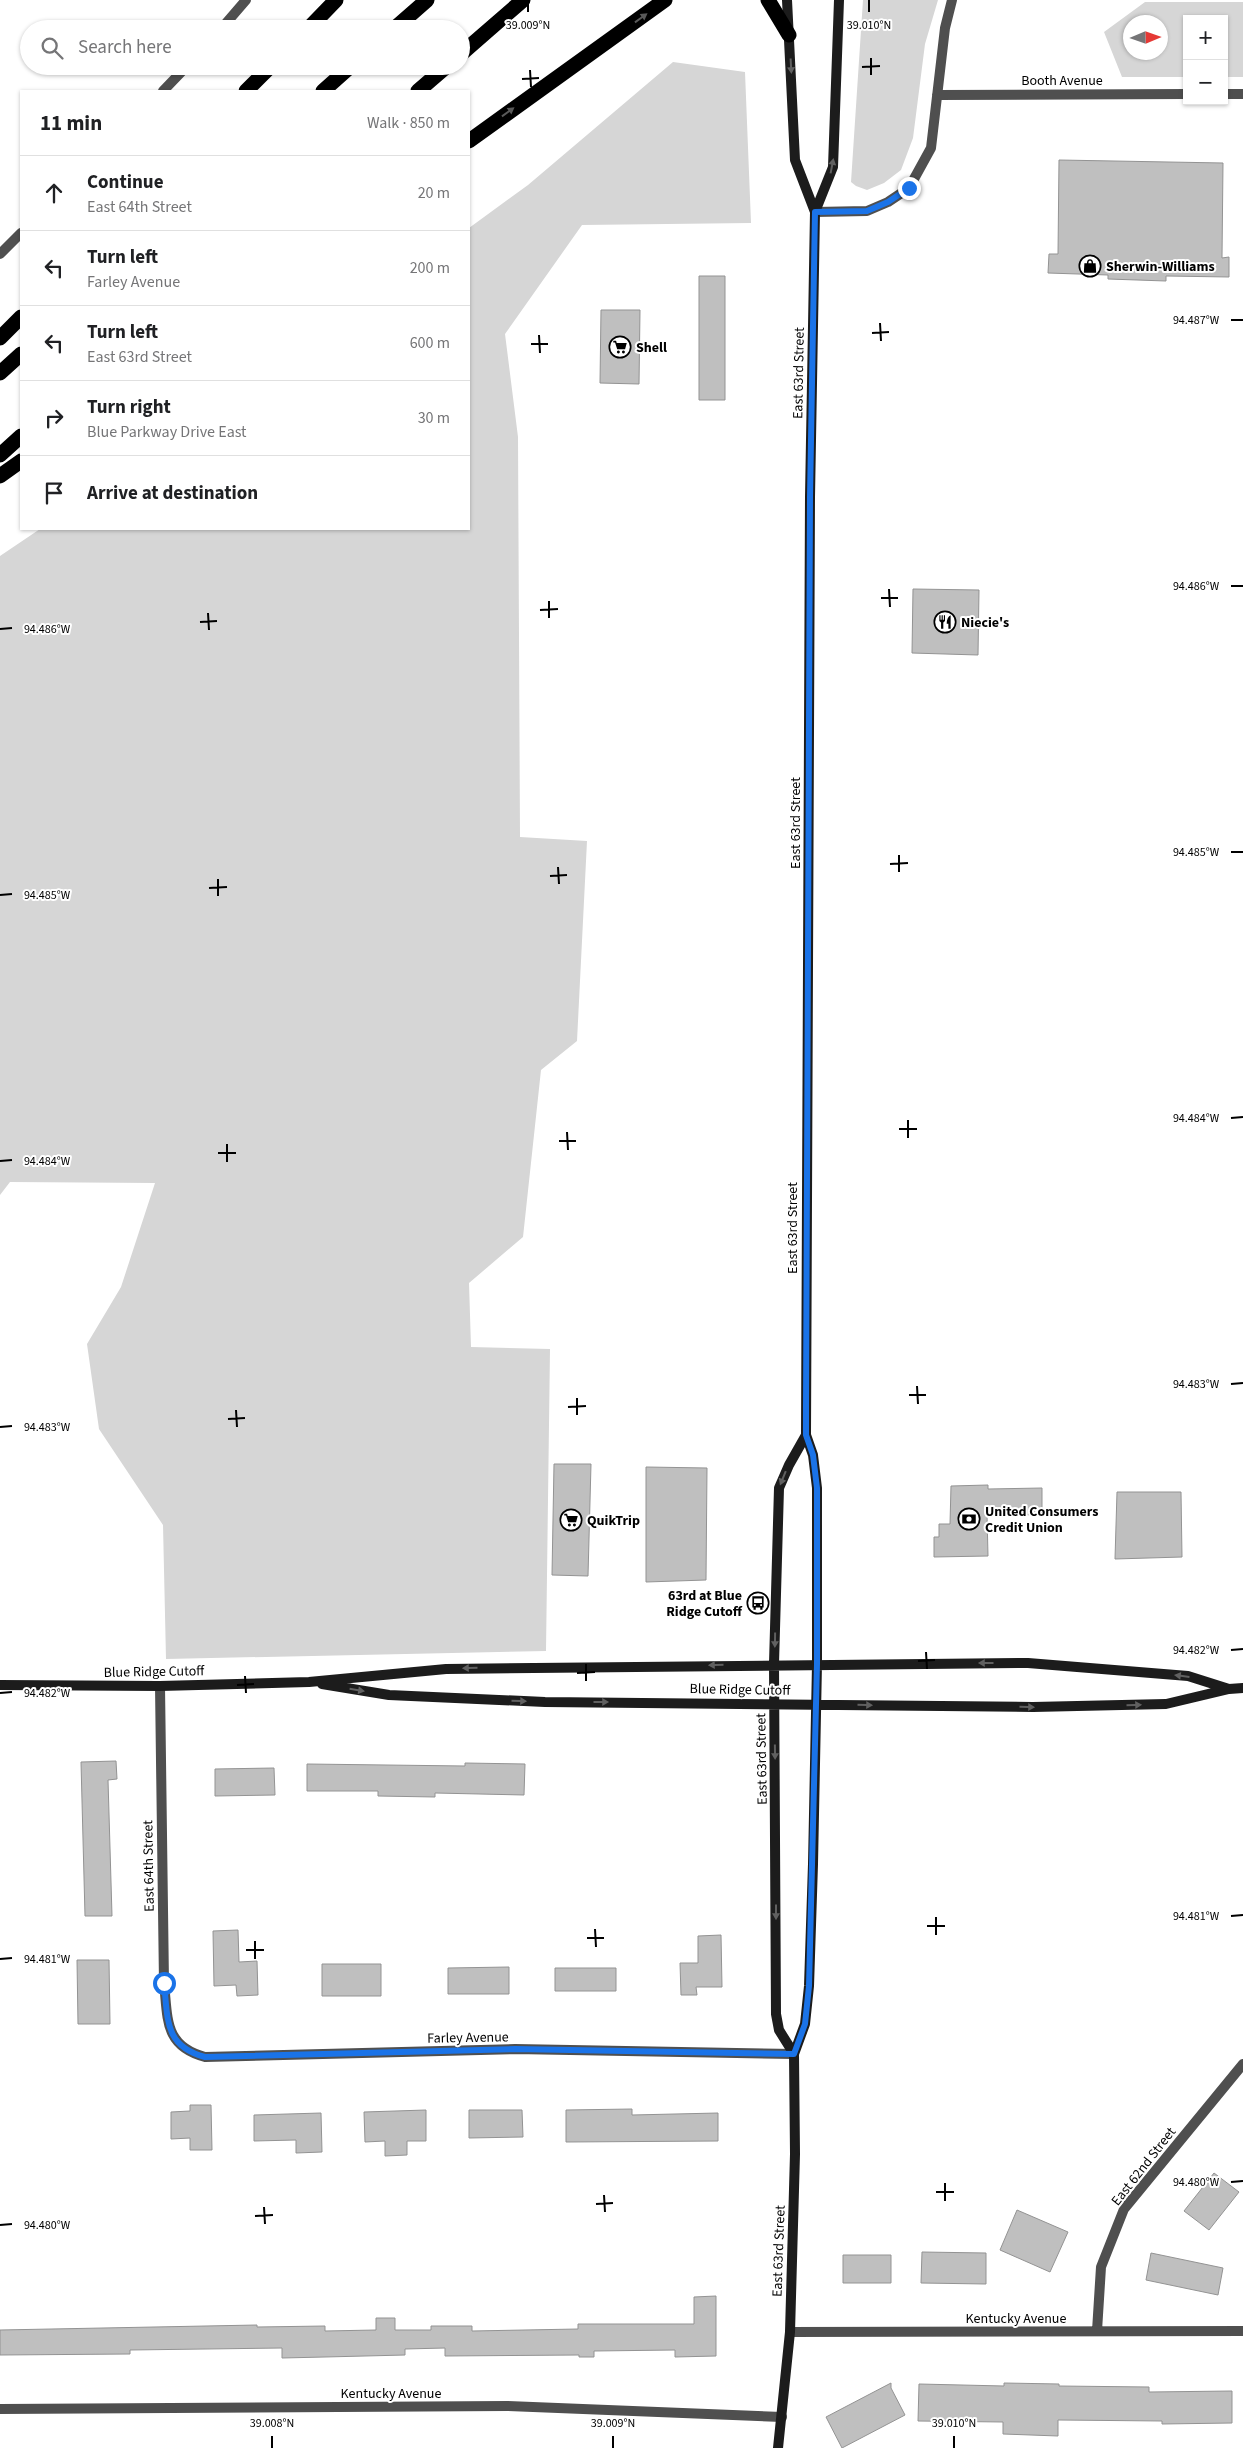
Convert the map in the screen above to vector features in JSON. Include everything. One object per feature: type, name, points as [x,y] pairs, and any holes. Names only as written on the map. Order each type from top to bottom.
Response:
[{"type":"highway","points":[[317,20],[336,0]]},
{"type":"highway","points":[[404,20],[427,0]]},
{"type":"highway","points":[[470,46],[523,0]]},
{"type":"highway","points":[[470,140],[665,0]]},
{"type":"highway","points":[[768,0],[789,35]]},
{"type":"highway","points":[[247,90],[262,75]]},
{"type":"highway","points":[[324,90],[341,75]]},
{"type":"highway","points":[[419,90],[437,75]]},
{"type":"highway","points":[[0,338],[20,319]]},
{"type":"highway","points":[[0,373],[20,355]]},
{"type":"highway","points":[[0,455],[20,437]]},
{"type":"highway","points":[[0,476],[20,462]]},
{"type":"main road","name":"East 63rd Street","points":[[787,0],[796,160],[815,212]]},
{"type":"main road","name":"East 63rd Street","points":[[778,2448],[790,2332],[795,2154],[794,2054],[805,2024],[809,1986],[817,1664],[817,1488],[813,1455],[806,1435],[810,497],[815,212],[833,167],[839,0]]},
{"type":"main road","name":"East 63rd Street","points":[[794,2054],[779,2030],[776,2014],[774,1664],[779,1488],[788,1465],[806,1435]]},
{"type":"main road","name":"Blue Ridge Cutoff","points":[[0,1685],[160,1686],[309,1682],[446,1668],[1028,1663],[1188,1676],[1229,1688]]},
{"type":"main road","name":"Blue Ridge Cutoff","points":[[309,1682],[389,1695],[545,1702],[1033,1707],[1157,1704],[1229,1688],[1243,1688]]},
{"type":"street","points":[[229,20],[246,0]]},
{"type":"street","points":[[815,212],[867,211],[888,202],[909,188],[931,148],[945,28],[952,0]]},
{"type":"street","points":[[164,90],[178,75]]},
{"type":"street","name":"Booth Avenue","points":[[937,94],[1183,94]]},
{"type":"street","points":[[1228,94],[1243,94]]},
{"type":"street","points":[[0,254],[20,234]]},
{"type":"street","name":"East 64th Street","points":[[160,1686],[164,1983],[169,2028],[178,2044]]},
{"type":"street","name":"Farley Avenue","points":[[178,2044],[190,2053],[205,2057],[515,2049],[794,2054]]},
{"type":"street","name":"East 62nd Street","points":[[1097,2331],[1101,2267],[1124,2209],[1243,2064]]},
{"type":"street","name":"Kentucky Avenue","points":[[790,2332],[1243,2331]]},
{"type":"street","name":"Kentucky Avenue","points":[[0,2409],[507,2406],[782,2417]]},
{"type":"shaded area","points":[[863,0],[938,0],[925,44],[913,138],[901,170],[884,183],[867,190],[851,182]]},
{"type":"shaded area","points":[[1145,2],[1243,2],[1243,77],[1228,77],[1228,15],[1183,15],[1183,77],[1122,77],[1104,32],[1123,18],[1123,60],[1168,60],[1168,15],[1127,15]]},
{"type":"shaded area","points":[[673,62],[745,72],[751,223],[582,225],[505,334],[518,437],[520,837],[587,841],[577,1041],[541,1070],[523,1237],[469,1283],[471,1347],[550,1349],[546,1651],[166,1659],[163,1525],[99,1429],[87,1344],[121,1287],[155,1183],[10,1182],[0,1195],[0,556],[39,530],[470,530],[470,227],[528,185]]},
{"type":"building","points":[[1059,160],[1223,163],[1222,258],[1229,257],[1229,277],[1166,276],[1166,281],[1108,279],[1108,275],[1048,273],[1049,254],[1058,254]]},
{"type":"building","name":"Shell","points":[[699,276],[725,276],[725,400],[699,400]]},
{"type":"building","name":"Shell","points":[[601,310],[640,310],[639,384],[600,383]]},
{"type":"building","name":"Niecie's","points":[[913,589],[979,590],[978,655],[912,653]]},
{"type":"building","name":"QuikTrip","points":[[554,1464],[591,1464],[588,1576],[552,1575]]},
{"type":"building","name":"QuikTrip","points":[[646,1467],[707,1468],[706,1580],[646,1582]]},
{"type":"building","name":"United Consumers Credit Union","points":[[988,1485],[988,1489],[1042,1488],[1042,1515],[987,1514],[988,1556],[934,1557],[934,1537],[939,1537],[939,1524],[950,1524],[951,1486]]},
{"type":"building","points":[[1117,1492],[1181,1492],[1182,1557],[1115,1559]]},
{"type":"building","points":[[116,1761],[117,1779],[108,1780],[112,1916],[85,1916],[81,1762]]},
{"type":"building","points":[[465,1763],[525,1764],[524,1795],[435,1793],[435,1797],[378,1796],[378,1791],[307,1791],[307,1764],[465,1766]]},
{"type":"building","points":[[274,1768],[275,1795],[215,1796],[215,1769]]},
{"type":"building","points":[[238,1930],[239,1962],[257,1961],[258,1995],[237,1996],[236,1985],[214,1986],[213,1931]]},
{"type":"building","points":[[721,1935],[722,1987],[696,1987],[697,1995],[681,1995],[680,1963],[698,1963],[698,1936]]},
{"type":"building","points":[[77,1960],[109,1960],[110,2024],[78,2024]]},
{"type":"building","points":[[322,1964],[381,1964],[381,1996],[322,1996]]},
{"type":"building","points":[[509,1967],[509,1994],[448,1994],[448,1968]]},
{"type":"building","points":[[555,1968],[616,1968],[616,1991],[555,1991]]},
{"type":"building","points":[[190,2105],[211,2105],[212,2150],[190,2150],[190,2138],[171,2139],[171,2112],[190,2111]]},
{"type":"building","points":[[632,2109],[632,2115],[718,2113],[718,2141],[566,2142],[566,2110]]},
{"type":"building","points":[[426,2110],[426,2141],[407,2141],[407,2155],[385,2156],[385,2141],[365,2142],[364,2112]]},
{"type":"building","points":[[469,2110],[522,2110],[523,2137],[469,2138]]},
{"type":"building","points":[[321,2113],[322,2152],[296,2153],[296,2140],[254,2141],[254,2115]]},
{"type":"building","points":[[1214,2173],[1239,2192],[1209,2230],[1184,2211]]},
{"type":"building","points":[[1017,2210],[1068,2232],[1050,2272],[1000,2250]]},
{"type":"building","points":[[922,2252],[986,2253],[986,2284],[921,2283]]},
{"type":"building","points":[[1151,2253],[1223,2268],[1218,2295],[1146,2280]]},
{"type":"building","points":[[843,2255],[891,2255],[891,2283],[843,2283]]},
{"type":"building","points":[[716,2296],[716,2356],[675,2357],[675,2350],[594,2351],[594,2357],[579,2357],[579,2355],[445,2356],[445,2348],[405,2349],[405,2355],[282,2358],[282,2348],[130,2350],[130,2354],[0,2355],[0,2330],[257,2325],[257,2327],[325,2326],[325,2331],[376,2330],[376,2318],[395,2318],[395,2330],[431,2330],[431,2326],[472,2326],[472,2331],[578,2329],[578,2324],[694,2324],[694,2297]]},
{"type":"building","points":[[891,2383],[891,2388],[905,2415],[842,2448],[826,2417]]},
{"type":"building","points":[[1004,2383],[1149,2387],[1149,2392],[1232,2391],[1232,2423],[1162,2424],[1162,2421],[1058,2420],[1058,2436],[1003,2434],[1003,2422],[918,2421],[919,2384],[1004,2386]]},
{"type":"place","name":"Sherwin-Williams","points":[[1090,266]]},
{"type":"place","name":"Shell","points":[[620,347]]},
{"type":"place","name":"Niecie's","points":[[945,622]]},
{"type":"place","name":"United Consumers Credit Union","points":[[969,1519]]},
{"type":"place","name":"QuikTrip","points":[[571,1520]]},
{"type":"place","name":"63rd at Blue Ridge Cutoff","points":[[758,1603]]},
{"type":"route","points":[[164,1983],[169,2028],[178,2044],[190,2053],[205,2057],[515,2049],[794,2054],[805,2024],[809,1986],[817,1664],[817,1488],[813,1455],[806,1435],[810,497],[815,212],[867,211],[888,202],[909,188]]}]
